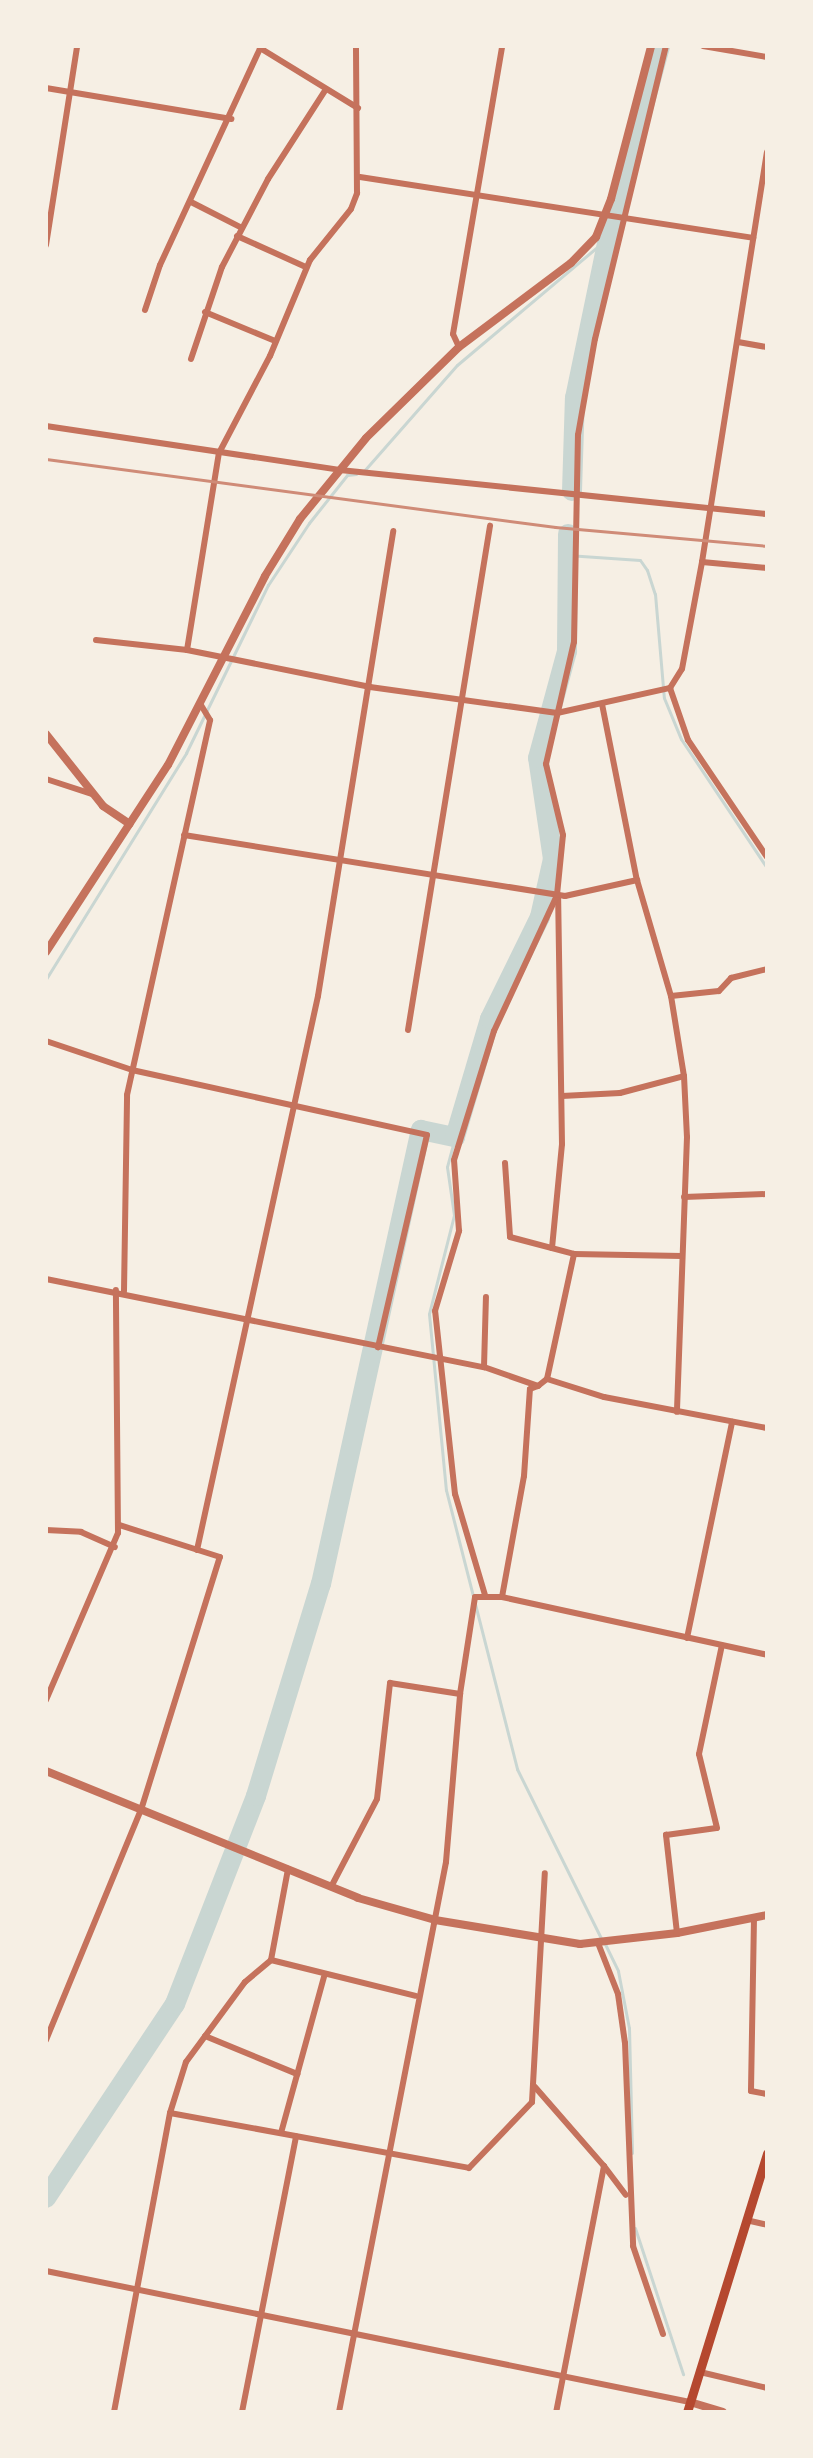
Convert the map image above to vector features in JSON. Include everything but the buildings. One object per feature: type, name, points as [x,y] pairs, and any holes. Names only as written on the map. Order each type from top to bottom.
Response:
[{"type":"main road","points":[[690,2404],[767,2153]]},
{"type":"street","points":[[46,245],[77,46]]},
{"type":"street","points":[[187,650],[219,453],[275,341],[306,267],[351,209],[360,177],[356,46]]},
{"type":"street","points":[[459,347],[453,334],[502,46]]},
{"type":"street","points":[[46,952],[130,824],[201,705],[272,564],[340,470],[459,347],[571,263],[596,237],[606,216],[651,46]]},
{"type":"street","points":[[552,1248],[562,1096],[557,895],[563,835],[546,764],[574,642],[580,497],[578,435],[666,46]]},
{"type":"street","points":[[703,46],[767,57]]},
{"type":"street","points":[[145,310],[160,265],[231,119],[260,47],[358,108]]},
{"type":"street","points":[[46,88],[231,119]]},
{"type":"street","points":[[191,359],[205,312],[237,236],[326,89]]},
{"type":"street","points":[[96,640],[187,650],[370,687],[557,713],[670,688],[682,669],[702,562],[767,152]]},
{"type":"street","points":[[360,177],[753,238]]},
{"type":"street","points":[[191,202],[242,228]]},
{"type":"street","points":[[237,236],[306,267]]},
{"type":"street","points":[[205,312],[275,341]]},
{"type":"street","points":[[738,342],[767,347]]},
{"type":"street","points":[[46,426],[340,470],[767,514]]},
{"type":"street","points":[[408,1030],[490,526]]},
{"type":"street","points":[[197,1550],[295,1106],[370,687],[393,531]]},
{"type":"street","points":[[702,562],[767,568]]},
{"type":"street","points":[[670,688],[700,761],[767,857]]},
{"type":"street","points":[[602,704],[637,880],[671,996],[684,1076],[684,1197],[677,1412]]},
{"type":"street","points":[[46,1700],[115,1547],[119,1525],[120,1290],[127,1095],[210,720],[201,705]]},
{"type":"street","points":[[46,734],[95,795],[130,824]]},
{"type":"street","points":[[46,779],[95,795]]},
{"type":"street","points":[[184,835],[557,895],[637,880]]},
{"type":"street","points":[[485,1595],[455,1494],[435,1311],[459,1231],[454,1160],[494,1031],[557,895]]},
{"type":"street","points":[[671,996],[719,991],[731,978],[767,969]]},
{"type":"street","points":[[46,1044],[132,1070],[427,1135],[378,1347]]},
{"type":"street","points":[[562,1096],[620,1093],[684,1076]]},
{"type":"street","points":[[505,1163],[510,1237],[574,1254],[682,1256]]},
{"type":"street","points":[[684,1197],[767,1194]]},
{"type":"street","points":[[502,1597],[524,1476],[530,1389],[547,1379],[574,1254]]},
{"type":"street","points":[[46,1279],[120,1290],[439,1362],[484,1367],[538,1386]]},
{"type":"street","points":[[484,1367],[486,1297]]},
{"type":"street","points":[[547,1379],[677,1412],[767,1428]]},
{"type":"street","points":[[687,1638],[732,1422]]},
{"type":"street","points":[[46,2040],[141,1810],[220,1557],[119,1525]]},
{"type":"street","points":[[46,1530],[81,1532],[115,1547]]},
{"type":"street","points":[[339,2412],[416,1996],[435,1920],[451,1822],[460,1694],[473,1601],[485,1595],[502,1597],[767,1655]]},
{"type":"street","points":[[677,1933],[666,1835],[717,1828],[699,1754],[722,1645]]},
{"type":"street","points":[[331,1887],[377,1799],[390,1683],[460,1694]]},
{"type":"street","points":[[46,1771],[331,1887],[435,1920],[542,1939],[611,1943],[767,1915]]},
{"type":"street","points":[[114,2412],[170,2113],[186,2062],[245,1982],[271,1960],[288,1869]]},
{"type":"street","points":[[170,2113],[469,2168],[521,2116],[535,2087],[545,1873]]},
{"type":"street","points":[[754,1918],[751,2091],[767,2094]]},
{"type":"street","points":[[598,1943],[618,1994],[625,2043],[628,2197],[633,2246],[663,2334]]},
{"type":"street","points":[[271,1960],[324,1977],[416,1996]]},
{"type":"street","points":[[281,2133],[324,1977]]},
{"type":"street","points":[[205,2036],[297,2074]]},
{"type":"street","points":[[535,2087],[628,2197]]},
{"type":"street","points":[[242,2412],[296,2136]]},
{"type":"street","points":[[556,2412],[604,2166]]},
{"type":"street","points":[[746,2220],[767,2225]]},
{"type":"street","points":[[46,2271],[260,2318],[562,2375],[723,2412]]},
{"type":"street","points":[[700,2372],[767,2388]]},
{"type":"waterway","points":[[572,491],[575,398],[608,238],[660,46]]},
{"type":"waterway","points":[[363,472],[457,365],[608,238]]},
{"type":"waterway","points":[[46,979],[186,753],[268,585],[309,523],[347,475],[356,474]]},
{"type":"waterway","points":[[46,2198],[175,2004],[256,1796],[321,1584],[421,1130],[455,1137],[490,1019],[540,917],[553,859],[538,758],[567,651],[568,534]]},
{"type":"waterway","points":[[567,555],[640,560],[647,570],[655,594],[664,698],[681,739],[767,868]]},
{"type":"waterway","points":[[455,1137],[447,1167],[454,1215],[429,1314],[446,1490],[517,1769],[601,1938]]},
{"type":"waterway","points":[[605,1944],[618,1971],[629,2028],[632,2153]]},
{"type":"waterway","points":[[635,2228],[683,2374]]},
{"type":"railway","points":[[46,459],[555,527],[767,546]]}]
